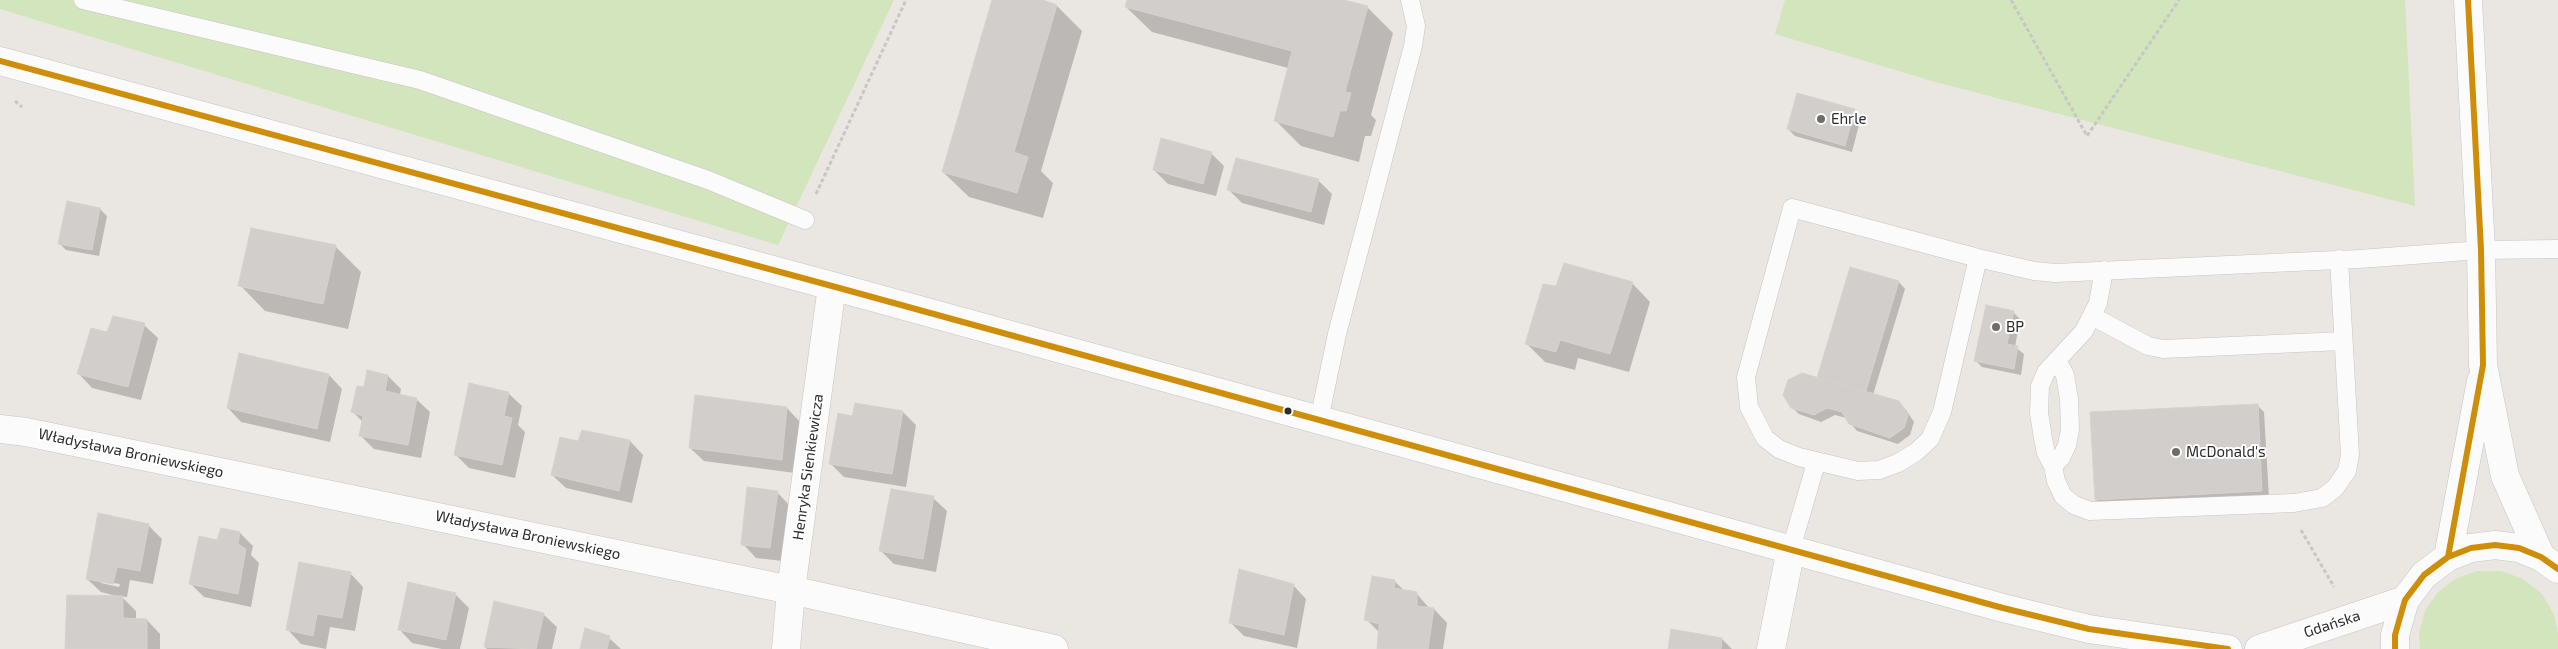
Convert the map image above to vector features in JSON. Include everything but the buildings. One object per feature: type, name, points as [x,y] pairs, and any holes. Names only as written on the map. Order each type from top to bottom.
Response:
[{"type":"main road","points":[[2468,0],[2481,250],[2484,365],[2505,476],[2550,563]]},
{"type":"main road","points":[[0,61],[2089,629],[2216,649]]},
{"type":"main road","name":"Henryka Sienkiewicza","points":[[786,649],[832,286]]},
{"type":"main road","points":[[2448,557],[2484,365]]},
{"type":"main road","name":"Władysława Broniewskiego","points":[[0,429],[64,440],[792,590],[1054,649]]},
{"type":"main road","points":[[2395,649],[2395,635],[2405,600],[2424,575],[2448,557],[2471,548],[2495,545],[2519,548],[2550,563]]},
{"type":"main road","points":[[1772,649],[1791,549]]},
{"type":"main road","name":"Gdańska","points":[[2259,649],[2405,600]]},
{"type":"lane","points":[[83,0],[420,80],[708,180],[804,220]]},
{"type":"lane","points":[[1319,420],[1337,334],[1413,46],[1416,26],[1410,0]]},
{"type":"lane","points":[[1978,258],[1951,379],[1942,412],[1930,439],[1898,463],[1879,470],[1858,471],[1816,463],[1779,449],[1764,438],[1755,423],[1746,392],[1748,362],[1792,208],[1978,258],[2034,271],[2055,273],[2481,250],[2558,249]]},
{"type":"lane","points":[[2104,270],[2098,303],[2084,331],[2046,372],[2040,386],[2039,413],[2046,453],[2054,466],[2056,481],[2063,496],[2074,505],[2090,511],[2285,504],[2308,502],[2322,498],[2335,488],[2347,471],[2350,455],[2339,259]]},
{"type":"lane","points":[[2092,316],[2148,346],[2163,350],[2343,340]]},
{"type":"lane","points":[[2054,466],[2061,458],[2067,445],[2070,430],[2069,399],[2065,375],[2057,360]]},
{"type":"lane","points":[[1791,549],[1816,463]]},
{"type":"path","points":[[804,220],[906,0]]},
{"type":"path","points":[[2011,0],[2087,136],[2180,0]]},
{"type":"path","points":[[2285,504],[2334,587]]},
{"type":"green space","points":[[0,0],[894,0],[778,245],[0,9]]},
{"type":"green space","points":[[1785,0],[2405,0],[2415,206],[1939,83],[1775,34]]},
{"type":"green space","points":[[2477,571],[2501,571],[2523,579],[2542,594],[2554,615],[2558,633],[2558,649],[2420,649],[2419,633],[2425,611],[2437,593],[2455,579]]},
{"type":"transit line","points":[[2448,557],[2483,365],[2481,250],[2468,0]]},
{"type":"transit line","points":[[0,61],[832,286],[2003,608],[2089,629],[2228,649]]},
{"type":"transit line","points":[[2395,649],[2395,635],[2405,600],[2424,575],[2448,557],[2471,548],[2495,545],[2519,548],[2541,557],[2558,569]]},
{"type":"place","name":"Ehrle","points":[[1821,119]]},
{"type":"place","name":"BP","points":[[1996,327]]},
{"type":"place","name":"McDonald's","points":[[2176,452]]}]
